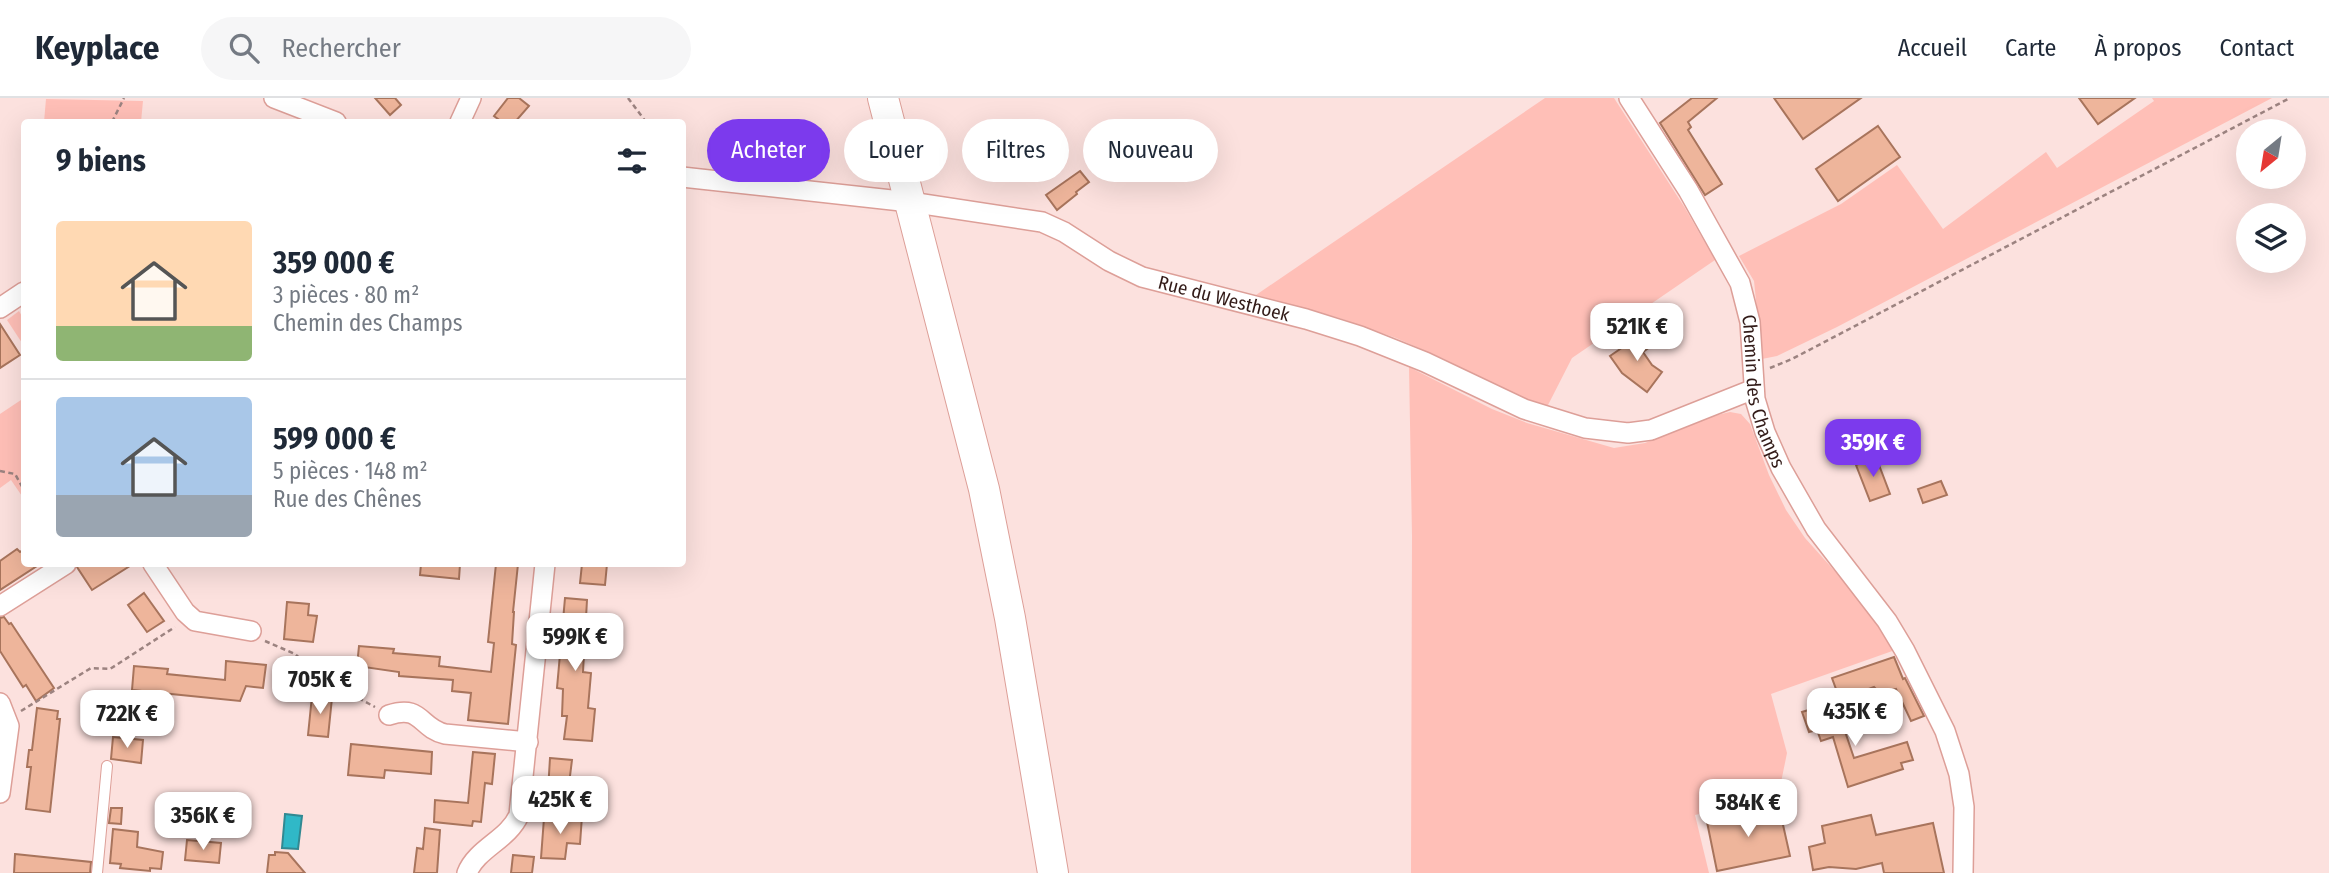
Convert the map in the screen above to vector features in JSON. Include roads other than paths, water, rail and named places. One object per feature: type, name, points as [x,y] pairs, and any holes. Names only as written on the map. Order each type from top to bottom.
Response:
[{"type":"main road","points":[[883,98],[985,489],[1008,606],[1053,873]]},
{"type":"main road","points":[[1025,717],[1031,873]]},
{"type":"street","points":[[274,98],[328,119]]},
{"type":"street","points":[[461,119],[471,98]]},
{"type":"street","name":"Chemin des Champs","points":[[1629,98],[1698,205],[1740,283],[1750,322],[1753,380],[1765,432],[1786,478],[1816,529],[1887,621],[1945,731],[1963,799],[1963,873]]},
{"type":"street","name":"Rue du Westhoek","points":[[686,177],[910,202],[1042,222],[1142,277],[1306,319],[1369,339],[1524,409],[1585,428],[1629,433],[1651,430],[1753,380]]},
{"type":"street","points":[[0,308],[21,294]]},
{"type":"street","points":[[0,606],[61,567]]},
{"type":"street","points":[[155,567],[190,617],[202,624],[251,631]]},
{"type":"street","points":[[467,873],[475,859],[509,831],[517,821],[521,808],[545,567]]},
{"type":"street","points":[[0,793],[8,735],[4,711]]},
{"type":"street","points":[[389,715],[404,711],[413,713],[434,730],[445,734],[528,742]]},
{"type":"lane","points":[[97,873],[107,766]]},
{"type":"water","points":[[285,814],[302,816],[298,849],[282,848]]}]
